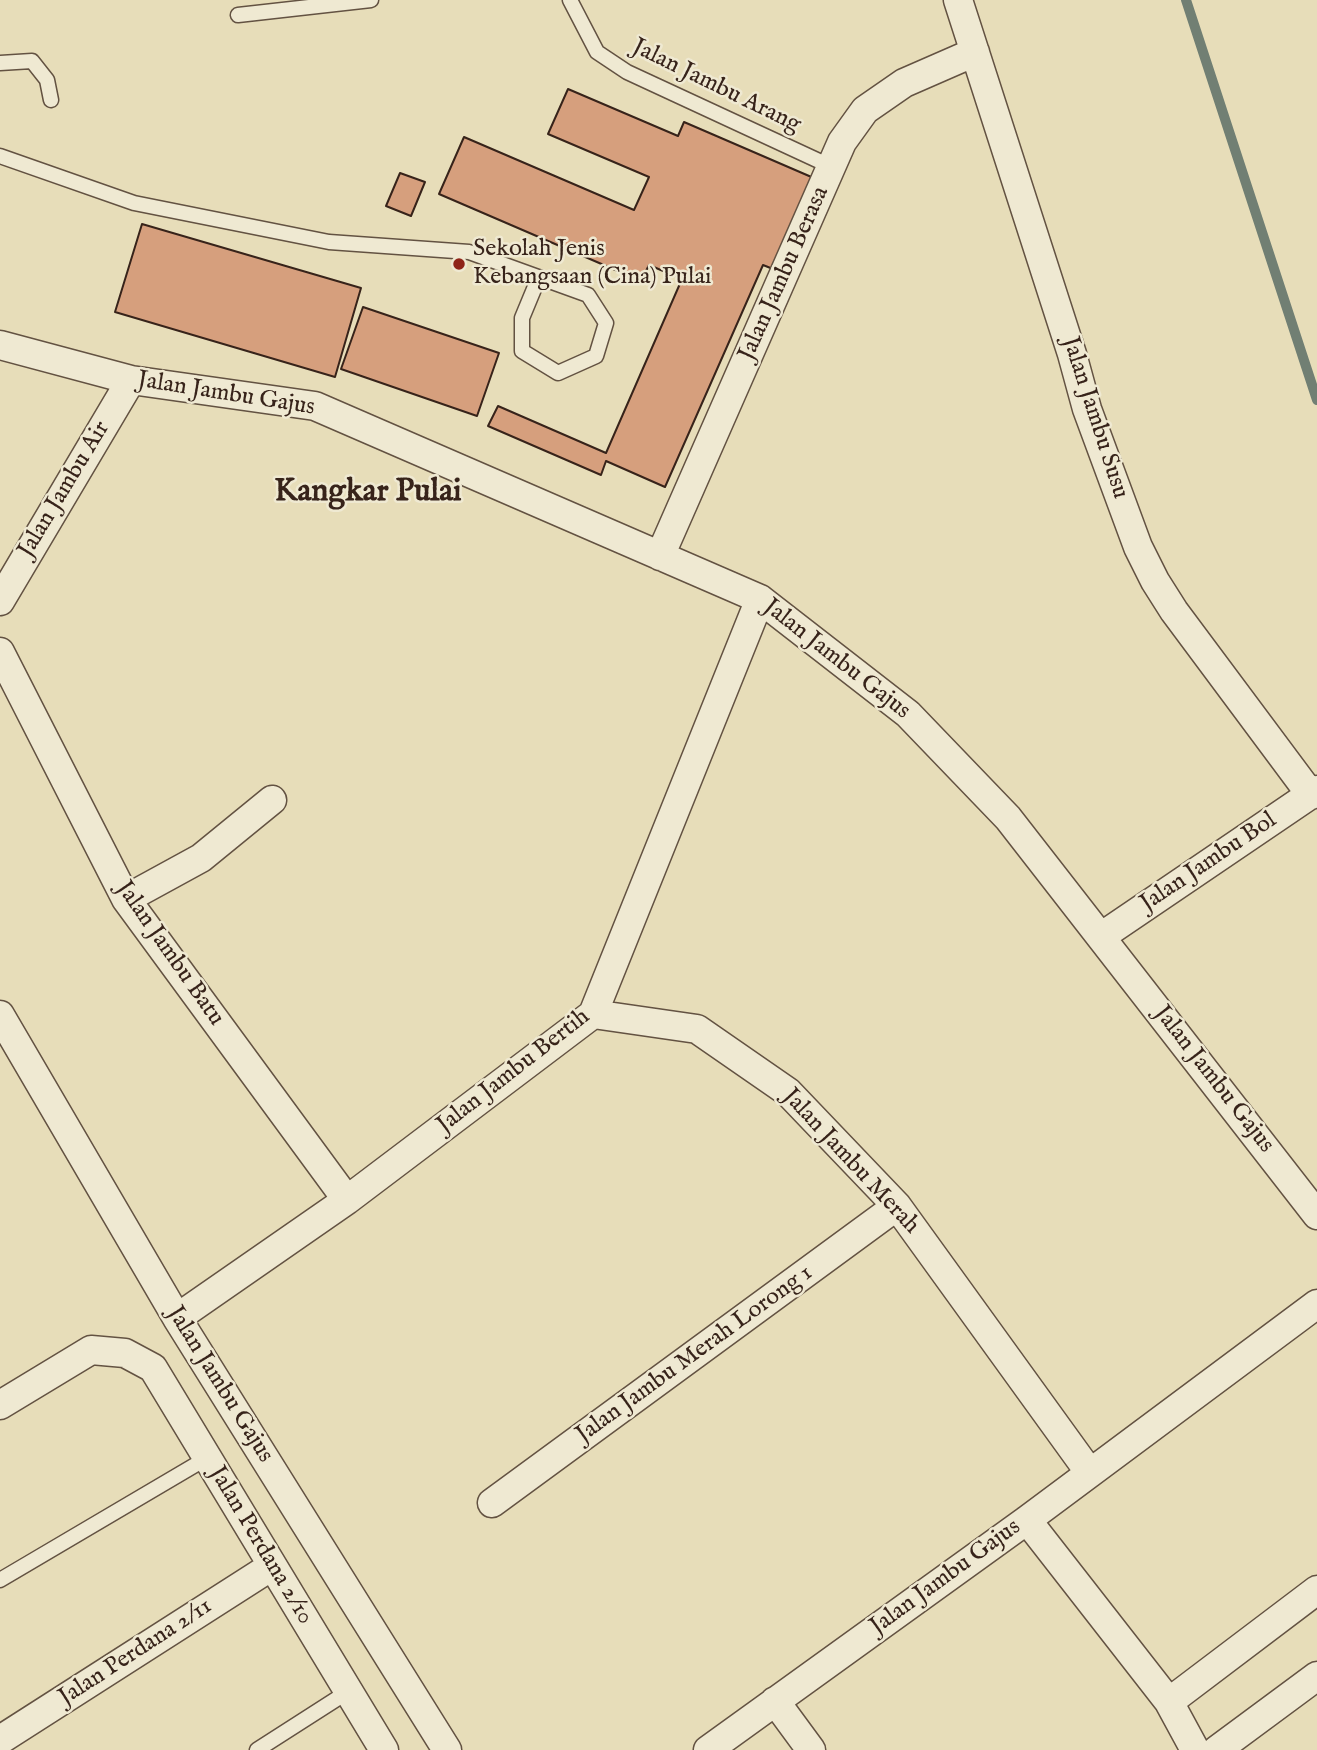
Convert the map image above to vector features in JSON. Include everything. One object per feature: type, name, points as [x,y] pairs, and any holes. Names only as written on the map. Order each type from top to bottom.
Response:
[{"type":"street","name":"Jalan Jambu Susu","points":[[958,0],[1072,354],[1087,409],[1138,547],[1174,611],[1314,792]]},
{"type":"street","name":"Jalan Jambu Berasa","points":[[660,556],[842,142],[865,110],[904,83],[975,52]]},
{"type":"street","name":"Jalan Jambu Gajus","points":[[0,345],[131,380],[315,406],[760,599],[908,714],[1008,818],[1317,1214]]},
{"type":"street","name":"Jalan Jambu Air","points":[[0,601],[131,380]]},
{"type":"street","name":"Jalan Jambu Bertih","points":[[177,1318],[347,1200],[593,1014],[760,599]]},
{"type":"street","name":"Jalan Jambu Batu","points":[[0,652],[126,899],[347,1200]]},
{"type":"street","name":"Jalan Jambu Bol","points":[[1102,936],[1314,792]]},
{"type":"street","points":[[126,899],[201,858],[272,800]]},
{"type":"street","name":"Jalan Jambu Merah","points":[[593,1014],[697,1029],[788,1092],[897,1206],[1090,1473]]},
{"type":"street","name":"Jalan Jambu Gajus","points":[[0,1015],[177,1318],[447,1750]]},
{"type":"street","name":"Jalan Jambu Merah Lorong 1","points":[[492,1503],[897,1206]]},
{"type":"street","name":"Jalan Jambu Gajus","points":[[708,1750],[1027,1520],[1317,1304]]},
{"type":"street","name":"Jalan Perdana 2/10","points":[[0,1405],[91,1350],[125,1353],[153,1368],[384,1750]]},
{"type":"street","points":[[1027,1520],[1168,1702],[1195,1750]]},
{"type":"street","name":"Jalan Perdana 2/11","points":[[0,1740],[272,1566]]},
{"type":"street","points":[[1168,1702],[1317,1590]]},
{"type":"street","points":[[1217,1750],[1317,1676]]},
{"type":"street","points":[[775,1701],[811,1750]]},
{"type":"lane","points":[[238,15],[371,0]]},
{"type":"lane","name":"Jalan Jambu Arang","points":[[570,0],[597,52],[627,72],[832,167]]},
{"type":"lane","points":[[0,63],[32,61],[47,80],[51,100]]},
{"type":"lane","points":[[0,156],[134,203],[329,242],[469,253],[539,277],[588,295],[606,323],[596,356],[558,373],[522,351],[522,318],[539,277]]},
{"type":"lane","points":[[0,1580],[207,1458]]},
{"type":"lane","points":[[257,1750],[349,1691]]},
{"type":"building","points":[[568,89],[678,136],[684,122],[823,182],[783,273],[763,265],[665,487],[606,461],[601,475],[488,426],[498,406],[606,453],[682,279],[649,265],[641,281],[439,194],[464,137],[634,210],[649,177],[548,134]]},
{"type":"building","points":[[400,173],[425,182],[411,216],[386,206]]},
{"type":"building","points":[[142,224],[361,288],[335,377],[115,312]]},
{"type":"building","points":[[363,307],[499,353],[477,416],[341,369]]},
{"type":"waterway","points":[[1186,0],[1317,400]]},
{"type":"place","name":"Sekolah Jenis Kebangsaan (Cina) Pulai","points":[[459,264]]},
{"type":"district","name":"Kangkar Pulai","points":[[368,493]]}]
